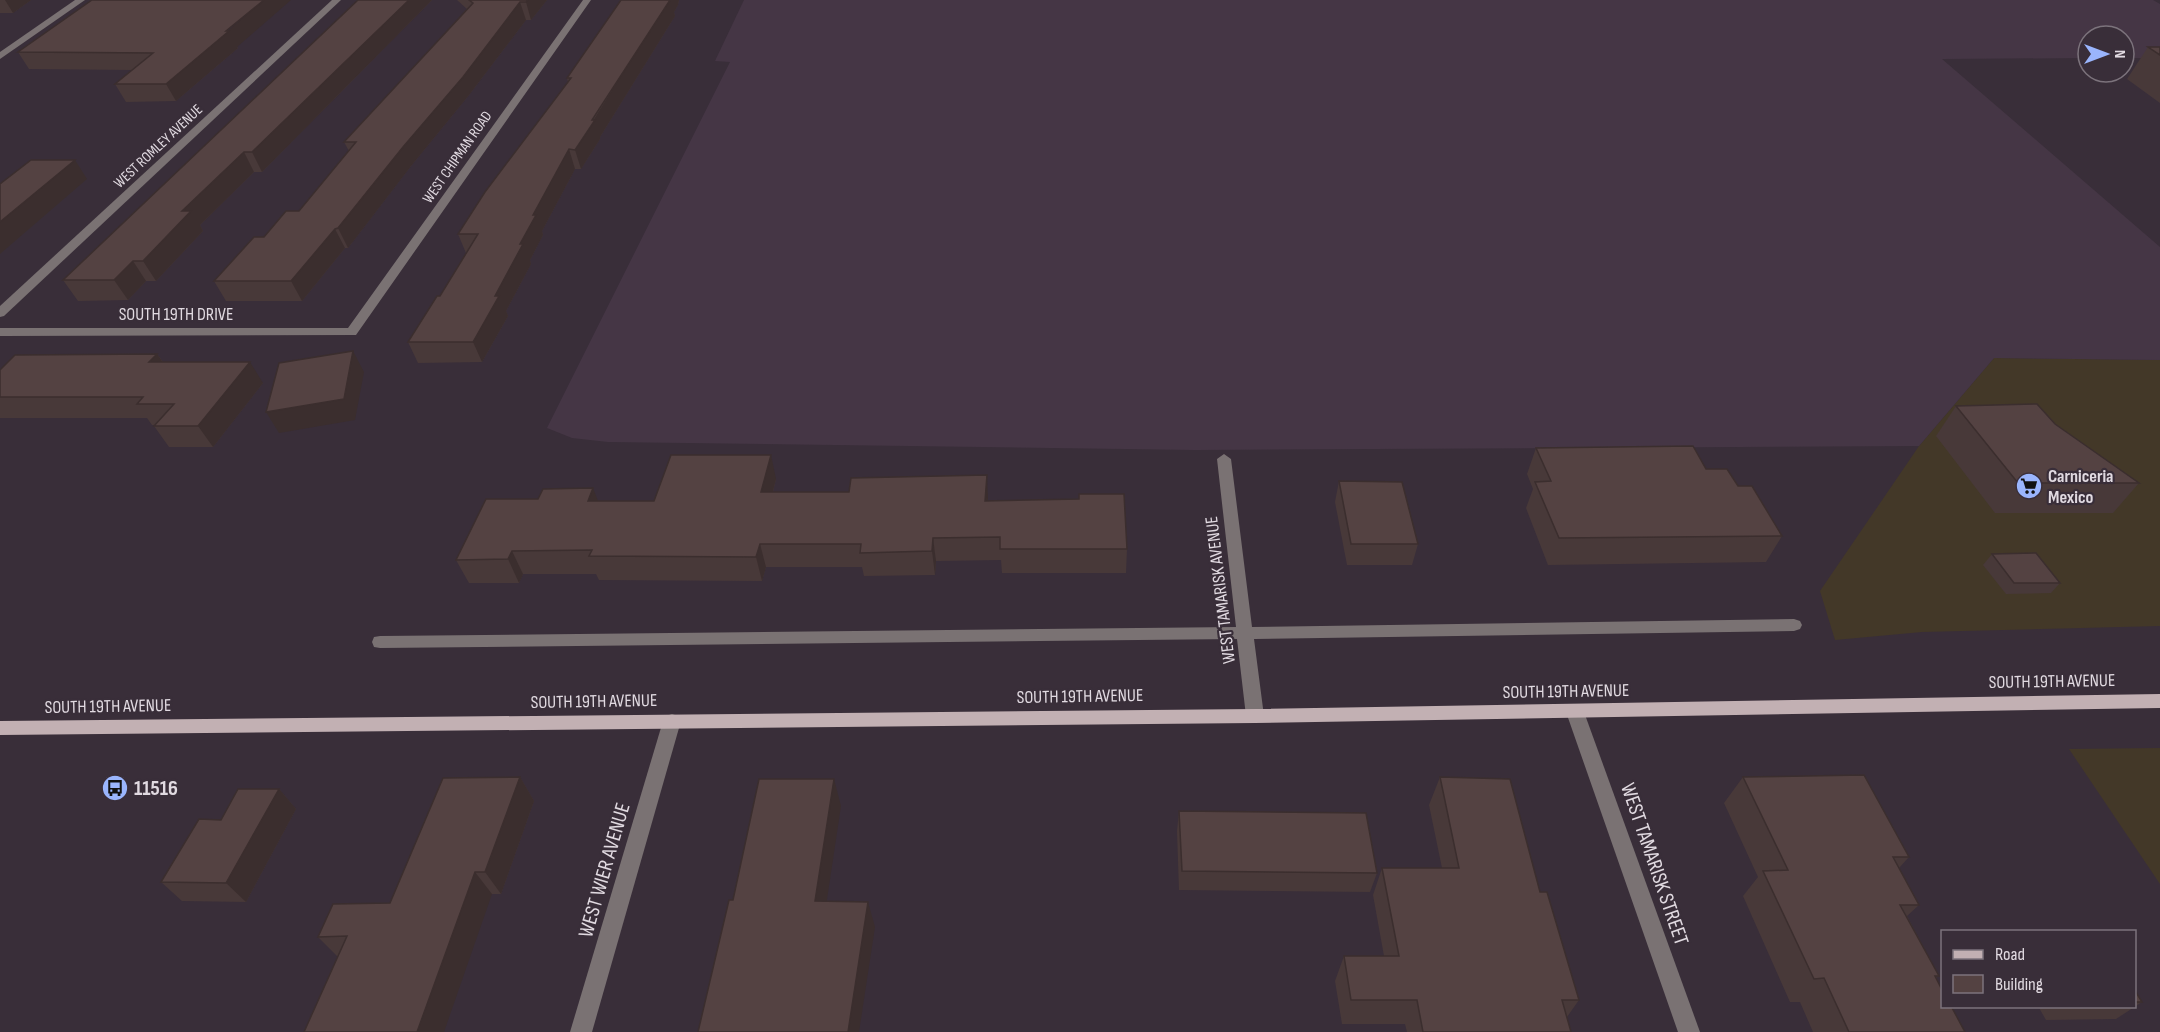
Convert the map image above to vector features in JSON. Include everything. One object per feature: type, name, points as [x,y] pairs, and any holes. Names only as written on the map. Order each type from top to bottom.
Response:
[{"type":"main road","name":"SOUTH 19TH AVENUE","points":[[0,728],[1575,712],[2160,701]]},
{"type":"street","points":[[0,56],[81,0]]},
{"type":"street","name":"WEST ROMLEY AVENUE","points":[[0,313],[337,0]]},
{"type":"street","name":"WEST CHIPMAN ROAD","points":[[352,332],[587,0]]},
{"type":"street","name":"SOUTH 19TH DRIVE","points":[[0,332],[352,332]]},
{"type":"street","name":"WEST TAMARISK AVENUE","points":[[1224,459],[1255,716]]},
{"type":"street","points":[[380,642],[1794,625]]},
{"type":"street","name":"WEST TAMARISK STREET","points":[[1575,712],[1689,1032]]},
{"type":"street","name":"WEST WIER AVENUE","points":[[581,1032],[672,721]]},
{"type":"shaded area","points":[[744,0],[2153,0],[2160,4],[2160,58],[2136,58],[2136,24],[2076,24],[2076,58],[1942,59],[2160,247],[2160,360],[1994,358],[1919,446],[1196,450],[608,442],[572,438],[547,428],[730,62],[715,61]]},
{"type":"shaded area","points":[[1994,358],[2160,360],[2160,626],[1922,632],[1835,640],[1820,591],[1919,446]]},
{"type":"shaded area","points":[[2160,748],[2160,884],[2069,749]]},
{"type":"building","points":[[92,0],[264,0],[166,84],[115,84],[153,53],[18,52]]},
{"type":"building","points":[[358,0],[409,0],[252,152],[244,152],[182,211],[191,211],[143,261],[133,261],[114,280],[63,280]]},
{"type":"building","points":[[469,0],[528,0],[520,2],[463,77],[291,281],[214,281],[254,237],[264,237],[286,211],[299,211],[356,142],[344,142],[473,3]]},
{"type":"building","points":[[621,0],[670,0],[575,150],[569,149],[533,215],[536,215],[520,244],[523,244],[495,296],[499,296],[473,342],[408,342],[437,296],[440,296],[478,234],[458,234],[485,192],[571,78],[567,78]]},
{"type":"building","points":[[2148,47],[2160,47],[2160,55]]},
{"type":"building","points":[[31,160],[75,160],[0,222],[0,184]]},
{"type":"building","points":[[353,351],[344,399],[266,412],[279,363]]},
{"type":"building","points":[[157,354],[149,362],[250,362],[198,426],[154,426],[174,404],[137,404],[143,397],[0,397],[0,370],[15,355]]},
{"type":"building","points":[[2037,404],[2055,424],[2139,483],[2018,483],[1956,406]]},
{"type":"building","points":[[1693,446],[1706,469],[1727,469],[1738,486],[1752,486],[1782,536],[1559,538],[1535,482],[1551,481],[1536,448]]},
{"type":"building","points":[[671,455],[771,455],[761,492],[849,492],[851,478],[987,475],[985,501],[1079,499],[1079,494],[1124,494],[1127,549],[1000,549],[1000,537],[933,538],[932,551],[860,553],[861,544],[760,544],[756,557],[589,556],[592,550],[512,551],[508,559],[456,560],[486,499],[538,499],[543,489],[593,488],[588,501],[654,501]]},
{"type":"building","points":[[1339,481],[1402,482],[1418,544],[1351,544]]},
{"type":"building","points":[[2036,553],[2060,583],[2014,583],[1992,554]]},
{"type":"building","points":[[1864,775],[1909,857],[1893,857],[1919,905],[1900,905],[1939,976],[1935,976],[1941,988],[1941,1008],[1952,1008],[1965,1032],[1849,1032],[1824,978],[1814,979],[1763,871],[1788,870],[1743,777]]},
{"type":"building","points":[[520,777],[485,872],[475,872],[417,1032],[304,1032],[347,936],[318,937],[333,904],[390,903],[443,778]]},
{"type":"building","points":[[1440,777],[1510,779],[1540,892],[1547,892],[1579,1000],[1562,1000],[1571,1032],[1423,1032],[1417,1000],[1351,1000],[1344,956],[1399,956],[1382,868],[1459,868]]},
{"type":"building","points":[[759,779],[834,779],[815,901],[868,902],[848,1032],[698,1032],[729,900],[733,900]]},
{"type":"building","points":[[238,789],[279,789],[226,883],[161,882],[199,819],[221,820]]},
{"type":"building","points":[[1179,811],[1366,813],[1377,873],[1182,871]]},
{"type":"building","points":[[2136,992],[2142,1002],[2136,1002]]},
{"type":"place","name":"Carniceria Mexico","points":[[2029,486]]},
{"type":"place","name":"11516","points":[[115,788]]}]
